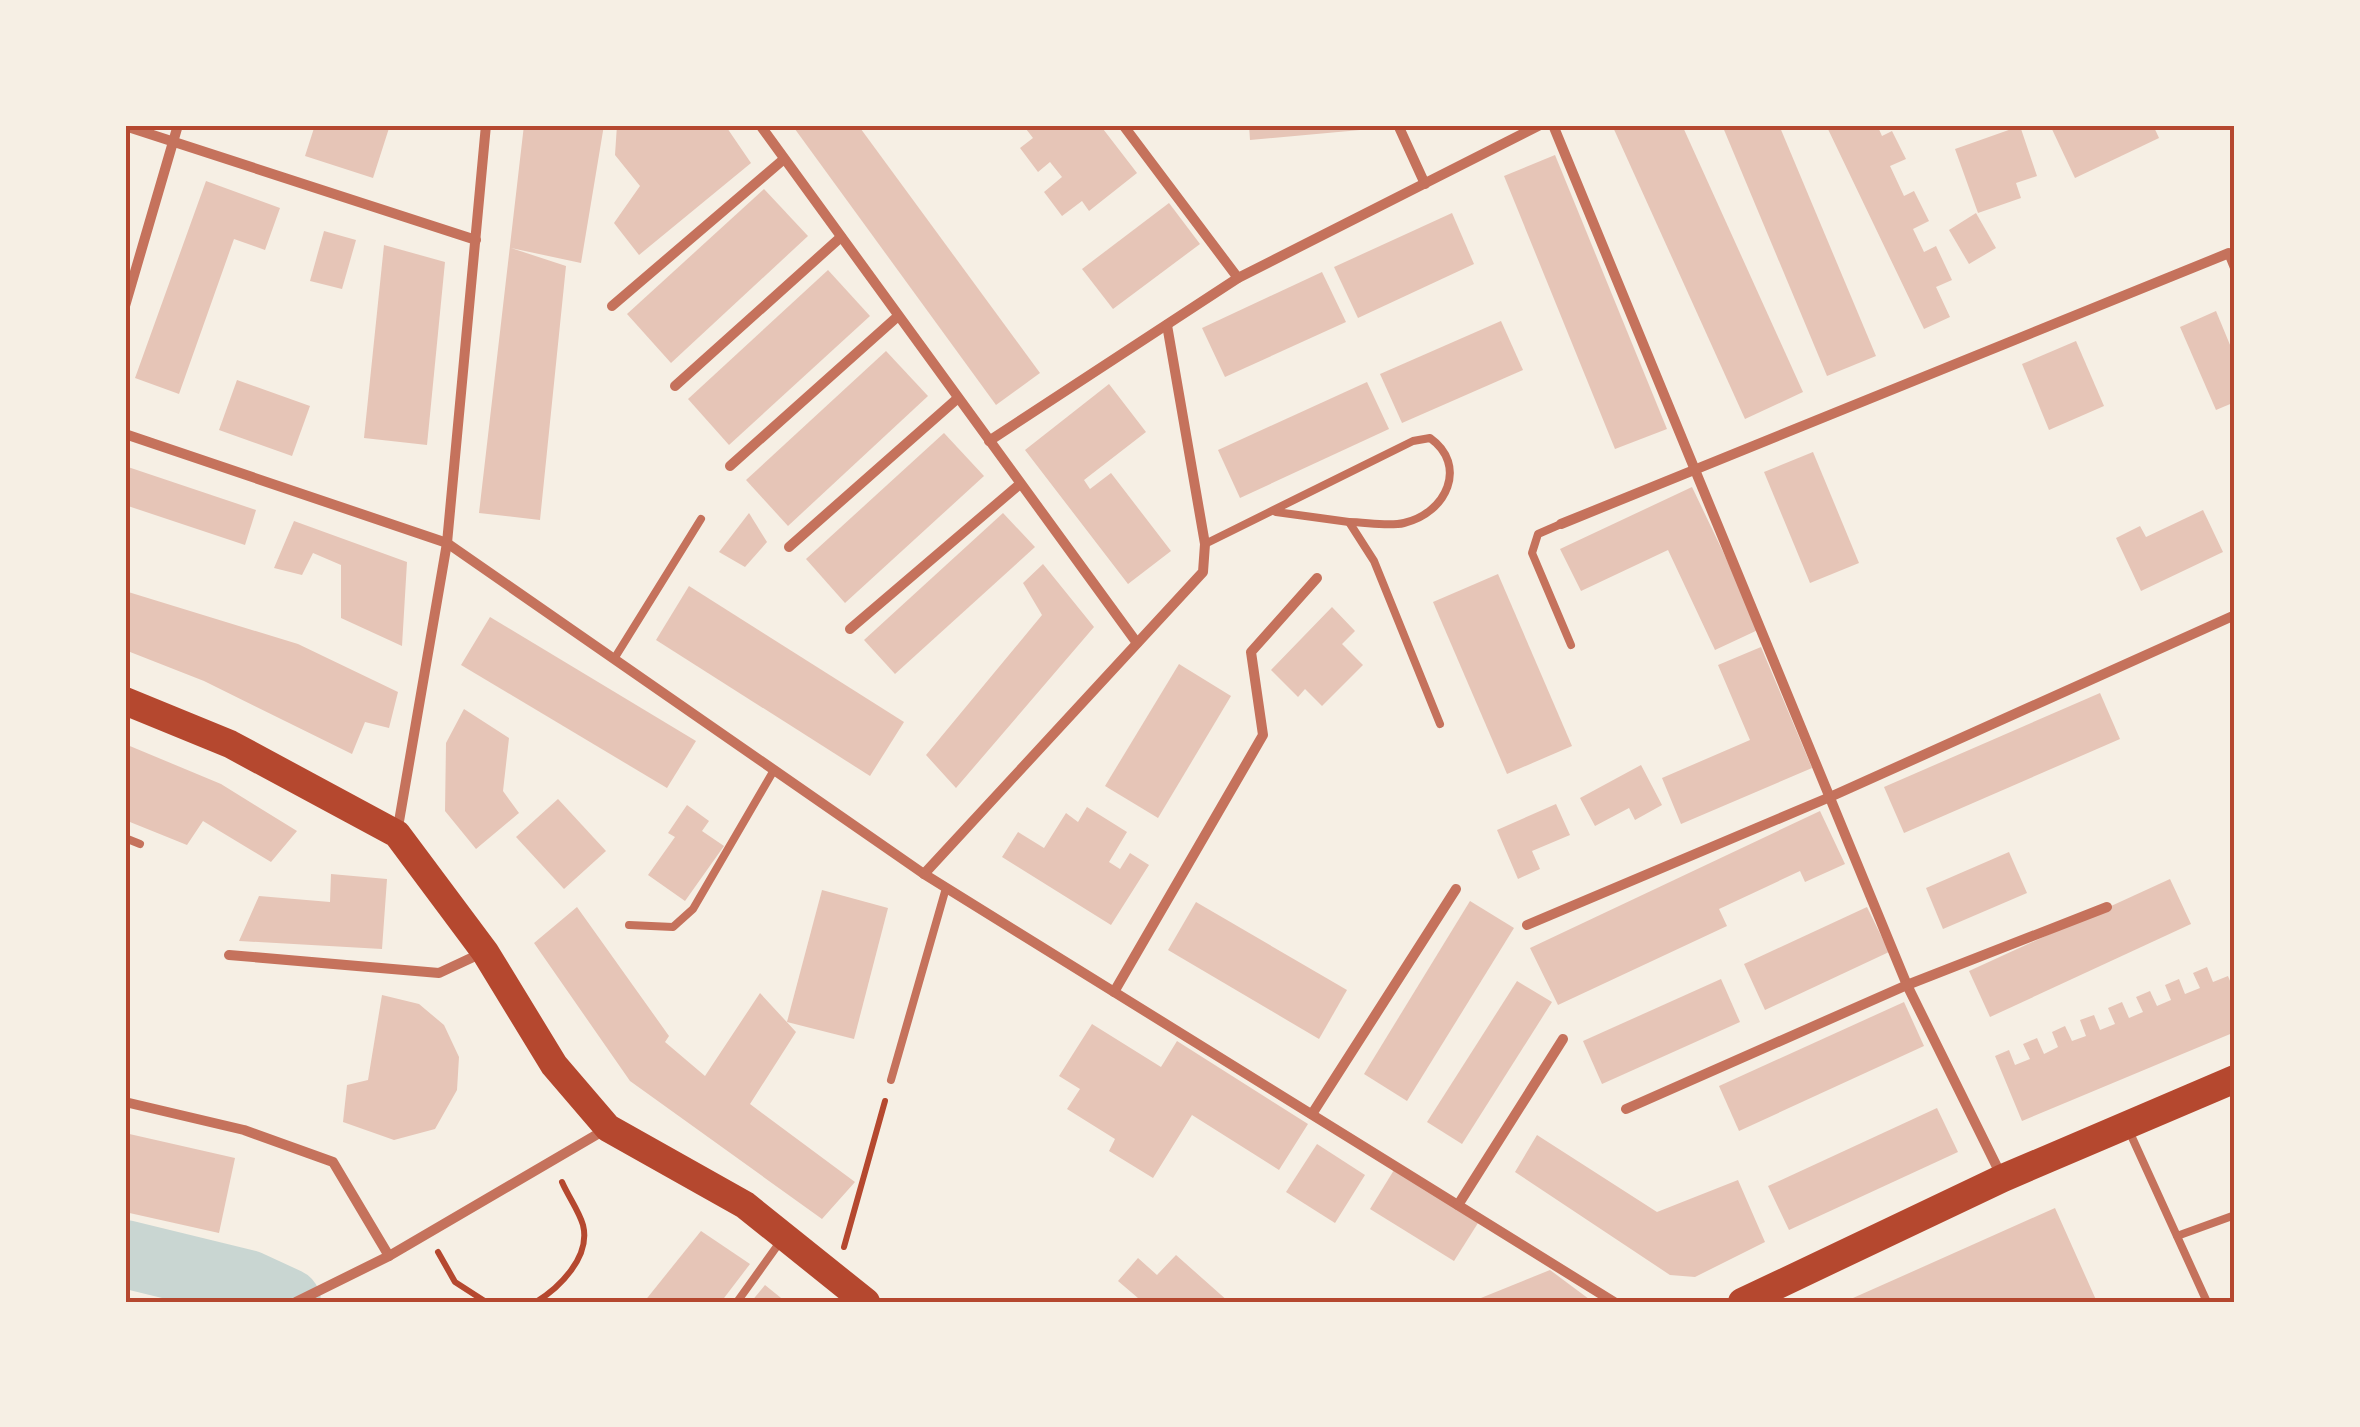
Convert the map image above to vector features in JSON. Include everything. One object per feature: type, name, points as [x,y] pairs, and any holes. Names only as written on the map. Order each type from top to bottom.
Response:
[{"type":"highway","points":[[125,701],[230,744],[397,834],[485,952],[554,1065],[608,1128],[745,1205],[866,1302]]},
{"type":"highway","points":[[1742,1302],[2002,1178],[2235,1079]]},
{"type":"street","points":[[125,306],[178,125]]},
{"type":"street","points":[[397,834],[447,543],[486,125]]},
{"type":"street","points":[[760,125],[1136,643]]},
{"type":"street","points":[[1123,125],[1238,278]]},
{"type":"street","points":[[1398,125],[1424,184]]},
{"type":"street","points":[[989,441],[1238,278],[1540,125]]},
{"type":"street","points":[[1553,125],[1907,985],[2002,1178]]},
{"type":"street","points":[[125,126],[476,240]]},
{"type":"street","points":[[612,306],[784,158]]},
{"type":"street","points":[[675,386],[841,237]]},
{"type":"street","points":[[1562,524],[2228,253],[2235,268]]},
{"type":"street","points":[[730,466],[897,317]]},
{"type":"street","points":[[924,874],[1203,572],[1205,544],[1167,325]]},
{"type":"street","points":[[789,547],[958,398]]},
{"type":"street","points":[[125,434],[447,543],[924,874],[1614,1302]]},
{"type":"street","points":[[850,629],[1020,484]]},
{"type":"street","points":[[1114,992],[1263,735],[1251,652],[1316,578]]},
{"type":"street","points":[[1527,925],[1830,797],[2235,615]]},
{"type":"street","points":[[1312,1114],[1456,889]]},
{"type":"street","points":[[1626,1108],[1907,985],[2108,907]]},
{"type":"street","points":[[229,955],[439,972],[485,952]]},
{"type":"street","points":[[1458,1205],[1563,1039]]},
{"type":"street","points":[[125,1102],[244,1130],[333,1162],[389,1256]]},
{"type":"street","points":[[296,1302],[389,1256],[608,1128]]},
{"type":"lane","points":[[1205,544],[1413,441],[1430,438],[1444,448],[1453,472],[1448,488],[1426,514],[1403,523],[1349,522],[1272,512]]},
{"type":"lane","points":[[614,658],[701,519]]},
{"type":"lane","points":[[1349,522],[1374,561],[1440,724]]},
{"type":"lane","points":[[1562,524],[1538,534],[1531,544],[1572,645]]},
{"type":"lane","points":[[629,926],[672,927],[692,909],[774,770]]},
{"type":"lane","points":[[125,838],[140,844]]},
{"type":"lane","points":[[890,1080],[946,888]]},
{"type":"lane","points":[[2126,1124],[2208,1302]]},
{"type":"lane","points":[[2177,1236],[2235,1214]]},
{"type":"lane","points":[[737,1302],[786,1235]]},
{"type":"path","points":[[828,1268],[847,1243],[890,1080]]},
{"type":"path","points":[[536,1302],[563,1282],[583,1242],[583,1226],[552,1161]]},
{"type":"path","points":[[428,1233],[455,1282],[486,1302]]},
{"type":"building","points":[[315,125],[335,129],[336,125],[390,125],[373,178],[305,156]]},
{"type":"building","points":[[524,125],[604,125],[581,263],[511,248],[566,266],[540,520],[479,513]]},
{"type":"building","points":[[617,125],[725,125],[751,163],[639,255],[614,223],[640,186],[615,155]]},
{"type":"building","points":[[792,125],[858,125],[1040,373],[996,405]]},
{"type":"building","points":[[1023,125],[1100,125],[1137,173],[1089,211],[1082,201],[1062,216],[1044,192],[1062,177],[1050,162],[1038,172],[1020,148],[1033,138]]},
{"type":"building","points":[[1249,125],[1360,125],[1360,130],[1250,140]]},
{"type":"building","points":[[1612,125],[1682,125],[1803,392],[1745,419]]},
{"type":"building","points":[[1722,125],[1779,125],[1876,356],[1827,376]]},
{"type":"building","points":[[1826,125],[1877,125],[1882,136],[1892,131],[1906,159],[1890,166],[1904,196],[1914,191],[1929,221],[1913,229],[1924,252],[1936,246],[1952,280],[1936,287],[1950,317],[1924,329]]},
{"type":"building","points":[[2050,125],[2153,125],[2159,138],[2075,178]]},
{"type":"building","points":[[2020,126],[2037,176],[2016,183],[2021,198],[1978,213],[1955,149]]},
{"type":"building","points":[[1555,155],[1667,429],[1615,449],[1504,176]]},
{"type":"building","points":[[206,181],[280,208],[265,250],[234,239],[179,394],[135,378]]},
{"type":"building","points":[[764,189],[808,236],[671,363],[627,314]]},
{"type":"building","points":[[1169,203],[1200,244],[1113,309],[1082,269]]},
{"type":"building","points":[[1452,213],[1474,264],[1358,318],[1334,267]]},
{"type":"building","points":[[1976,213],[1996,248],[1969,264],[1949,230]]},
{"type":"building","points":[[324,231],[356,240],[342,289],[310,281]]},
{"type":"building","points":[[384,245],[445,262],[427,445],[364,438]]},
{"type":"building","points":[[828,270],[870,316],[729,445],[688,399]]},
{"type":"building","points":[[1322,272],[1346,322],[1225,377],[1202,328]]},
{"type":"building","points":[[2216,311],[2235,357],[2235,402],[2216,410],[2180,327]]},
{"type":"building","points":[[1501,321],[1523,370],[1402,423],[1380,374]]},
{"type":"building","points":[[2076,341],[2104,406],[2049,430],[2022,364]]},
{"type":"building","points":[[886,351],[928,396],[788,526],[746,480]]},
{"type":"building","points":[[237,380],[310,406],[292,456],[219,430]]},
{"type":"building","points":[[1367,382],[1389,429],[1240,498],[1218,450]]},
{"type":"building","points":[[1109,384],[1146,432],[1084,480],[1090,489],[1111,473],[1171,551],[1128,584],[1025,450]]},
{"type":"building","points":[[944,433],[984,476],[845,603],[806,559]]},
{"type":"building","points":[[1813,452],[1859,563],[1810,583],[1764,472]]},
{"type":"building","points":[[125,466],[256,510],[245,545],[125,505]]},
{"type":"building","points":[[1692,487],[1760,629],[1715,650],[1668,550],[1581,591],[1560,549]]},
{"type":"building","points":[[2203,510],[2223,552],[2141,591],[2116,538],[2140,526],[2146,537]]},
{"type":"building","points":[[749,513],[767,542],[745,567],[719,552]]},
{"type":"building","points":[[1003,513],[1035,547],[895,674],[864,640]]},
{"type":"building","points":[[294,521],[407,562],[402,646],[341,618],[341,565],[313,553],[302,575],[274,568]]},
{"type":"building","points":[[1043,564],[1094,627],[956,788],[926,755],[1042,615],[1023,583]]},
{"type":"building","points":[[1498,574],[1572,746],[1507,774],[1433,602]]},
{"type":"building","points":[[689,586],[904,722],[870,776],[656,640]]},
{"type":"building","points":[[125,591],[298,644],[398,692],[389,728],[365,722],[352,754],[204,681],[125,650]]},
{"type":"building","points":[[1332,607],[1355,631],[1342,644],[1363,665],[1322,706],[1305,689],[1298,697],[1271,670]]},
{"type":"building","points":[[490,617],[696,741],[667,788],[461,665]]},
{"type":"building","points":[[1761,647],[1812,768],[1681,824],[1662,778],[1750,740],[1718,665]]},
{"type":"building","points":[[1179,664],[1231,696],[1158,818],[1105,786]]},
{"type":"building","points":[[2100,693],[2120,739],[1904,833],[1884,787]]},
{"type":"building","points":[[464,709],[509,738],[503,791],[519,813],[476,849],[445,811],[446,743]]},
{"type":"building","points":[[125,744],[221,784],[297,831],[271,862],[203,821],[187,845],[125,820]]},
{"type":"building","points":[[1641,765],[1662,805],[1635,820],[1629,808],[1595,826],[1580,798]]},
{"type":"building","points":[[558,799],[606,851],[564,889],[516,837]]},
{"type":"building","points":[[1556,804],[1570,835],[1532,851],[1540,869],[1518,879],[1497,830]]},
{"type":"building","points":[[687,805],[709,821],[702,831],[724,846],[685,901],[648,875],[675,837],[668,833]]},
{"type":"building","points":[[1087,807],[1127,832],[1109,862],[1120,869],[1130,853],[1149,865],[1111,925],[1002,857],[1018,832],[1044,848],[1066,813],[1078,822]]},
{"type":"building","points":[[1820,811],[1845,864],[1805,882],[1800,871],[1719,909],[1727,926],[1558,1005],[1530,948]]},
{"type":"building","points":[[2009,852],[2027,893],[1943,929],[1926,888]]},
{"type":"building","points":[[331,874],[387,879],[382,949],[239,941],[259,896],[330,902]]},
{"type":"building","points":[[2170,879],[2191,924],[1990,1017],[1969,971]]},
{"type":"building","points":[[822,890],[888,908],[854,1039],[787,1022]]},
{"type":"building","points":[[1470,901],[1514,928],[1407,1101],[1364,1074]]},
{"type":"building","points":[[1196,902],[1347,990],[1319,1039],[1168,950]]},
{"type":"building","points":[[577,907],[669,1036],[665,1042],[705,1076],[760,993],[796,1032],[750,1104],[855,1182],[822,1219],[630,1081],[534,943]]},
{"type":"building","points":[[1867,907],[1889,952],[1765,1010],[1744,964]]},
{"type":"building","points":[[2207,967],[2213,982],[2228,976],[2235,993],[2235,1032],[2022,1121],[1995,1056],[2009,1050],[2015,1065],[2030,1059],[2023,1044],[2037,1038],[2044,1054],[2058,1047],[2052,1032],[2065,1026],[2072,1041],[2086,1036],[2080,1020],[2094,1015],[2100,1030],[2115,1024],[2108,1008],[2122,1002],[2129,1018],[2143,1012],[2136,997],[2150,991],[2157,1006],[2171,1000],[2165,985],[2179,979],[2185,994],[2200,988],[2193,973]]},
{"type":"building","points":[[1721,979],[1740,1022],[1602,1084],[1583,1041]]},
{"type":"building","points":[[1517,981],[1552,1002],[1462,1144],[1427,1122]]},
{"type":"building","points":[[382,995],[419,1004],[444,1025],[459,1057],[457,1090],[435,1129],[394,1140],[343,1122],[347,1085],[368,1080]]},
{"type":"building","points":[[1904,1002],[1924,1046],[1739,1131],[1719,1086]]},
{"type":"building","points":[[1092,1024],[1161,1067],[1177,1041],[1308,1124],[1279,1170],[1192,1115],[1153,1178],[1109,1151],[1115,1139],[1067,1109],[1080,1089],[1059,1076]]},
{"type":"building","points":[[1937,1108],[1958,1152],[1789,1230],[1768,1186]]},
{"type":"building","points":[[125,1133],[235,1158],[219,1233],[125,1212]]},
{"type":"building","points":[[1537,1135],[1657,1212],[1738,1180],[1765,1242],[1695,1277],[1670,1275],[1515,1172]]},
{"type":"building","points":[[1317,1144],[1365,1175],[1335,1223],[1286,1192]]},
{"type":"building","points":[[1394,1170],[1478,1223],[1454,1261],[1370,1209]]},
{"type":"building","points":[[2055,1208],[2097,1302],[1844,1302],[1898,1278]]},
{"type":"building","points":[[701,1231],[750,1264],[721,1302],[644,1302]]},
{"type":"building","points":[[1176,1255],[1229,1302],[1134,1302],[1138,1298],[1118,1281],[1138,1258],[1157,1275]]},
{"type":"building","points":[[1550,1270],[1593,1302],[1471,1302]]},
{"type":"building","points":[[765,1285],[786,1302],[751,1302]]},
{"type":"waterway","points":[[125,1254],[248,1284],[287,1302]]}]
